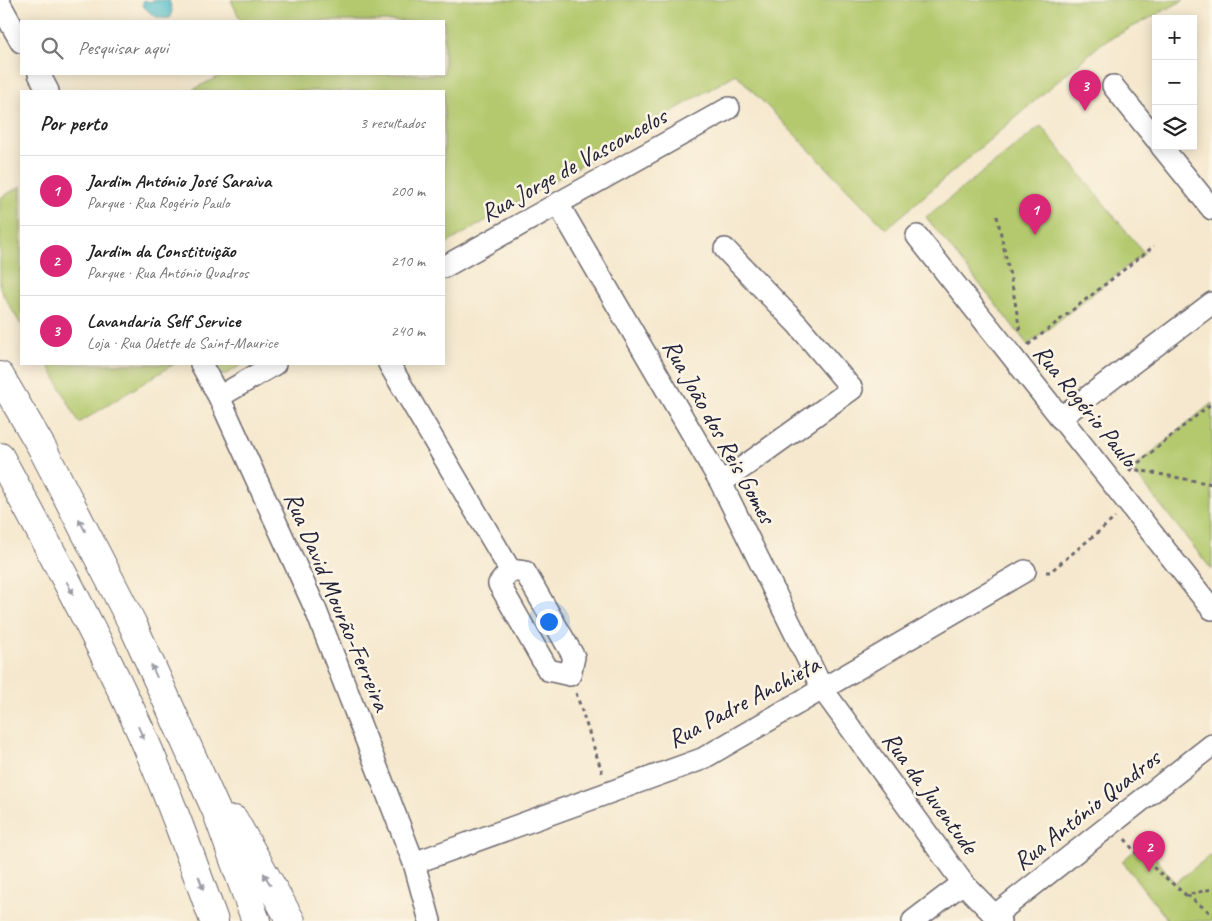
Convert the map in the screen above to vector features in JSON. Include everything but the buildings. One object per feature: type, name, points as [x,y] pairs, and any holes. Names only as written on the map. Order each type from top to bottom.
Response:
[{"type":"highway","points":[[0,376],[41,446],[132,623],[216,810],[256,921]]},
{"type":"highway","points":[[0,457],[98,641],[140,730],[180,826],[214,921]]},
{"type":"highway","points":[[174,715],[291,921]]},
{"type":"street","points":[[0,4],[20,40]]},
{"type":"street","points":[[40,75],[47,90]]},
{"type":"street","points":[[1113,86],[1152,134]]},
{"type":"street","name":"Rua Jorge de Vasconcelos","points":[[445,266],[729,108]]},
{"type":"street","points":[[1164,150],[1212,209]]},
{"type":"street","name":"Rua João dos Reis Gomes","points":[[558,204],[721,483],[823,690]]},
{"type":"street","name":"Rua Rogério Paulo","points":[[917,236],[1021,358],[1060,418],[1212,608]]},
{"type":"street","points":[[721,483],[852,389],[798,325],[725,249]]},
{"type":"street","points":[[1060,418],[1212,302]]},
{"type":"street","name":"Rua David Mourão-Ferreira","points":[[202,365],[220,397],[315,608],[414,863],[430,921]]},
{"type":"street","points":[[220,397],[273,365]]},
{"type":"street","points":[[390,365],[510,570]]},
{"type":"street","points":[[510,570],[525,572],[574,657],[570,675],[548,670],[499,584],[510,570]]},
{"type":"street","name":"Rua Padre Anchieta","points":[[414,863],[702,759],[1025,571]]},
{"type":"street","name":"Rua da Juventude","points":[[823,690],[963,883],[997,918]]},
{"type":"street","name":"Rua António Quadros","points":[[997,918],[1212,745]]},
{"type":"street","points":[[913,921],[963,883]]},
{"type":"path","points":[[997,216],[1014,290],[1021,358]]},
{"type":"path","points":[[1021,358],[1154,246]]},
{"type":"path","points":[[1113,484],[1212,403]]},
{"type":"path","points":[[1132,469],[1212,484]]},
{"type":"path","points":[[1025,571],[1050,572],[1130,506]]},
{"type":"path","points":[[570,675],[609,793]]},
{"type":"path","points":[[1113,823],[1134,851],[1212,914]]},
{"type":"path","points":[[1186,894],[1212,889]]},
{"type":"green space","points":[[231,0],[1184,0],[1152,15],[1152,17],[1102,43],[886,229],[736,74],[445,244],[445,90],[192,90],[222,75],[445,75],[445,20],[241,20]]},
{"type":"green space","points":[[1041,126],[1144,253],[1028,345],[926,217]]},
{"type":"green space","points":[[20,187],[20,323],[0,289],[0,198]]},
{"type":"green space","points":[[49,365],[172,365],[79,423]]},
{"type":"green space","points":[[217,365],[241,365],[223,376]]},
{"type":"green space","points":[[1212,403],[1212,570],[1132,469]]},
{"type":"green space","points":[[1144,843],[1175,883],[1212,854],[1212,921],[1165,921],[1167,919],[1122,861]]},
{"type":"water","points":[[144,0],[150,2],[153,0],[169,0],[172,10],[170,18],[161,18],[151,14],[142,5]]},
{"type":"place","name":"Lavandaria Self Service","points":[[1085,111]]},
{"type":"place","name":"Jardim António José Saraiva","points":[[1035,235]]},
{"type":"place","name":"Jardim da Constituição","points":[[1149,872]]}]
